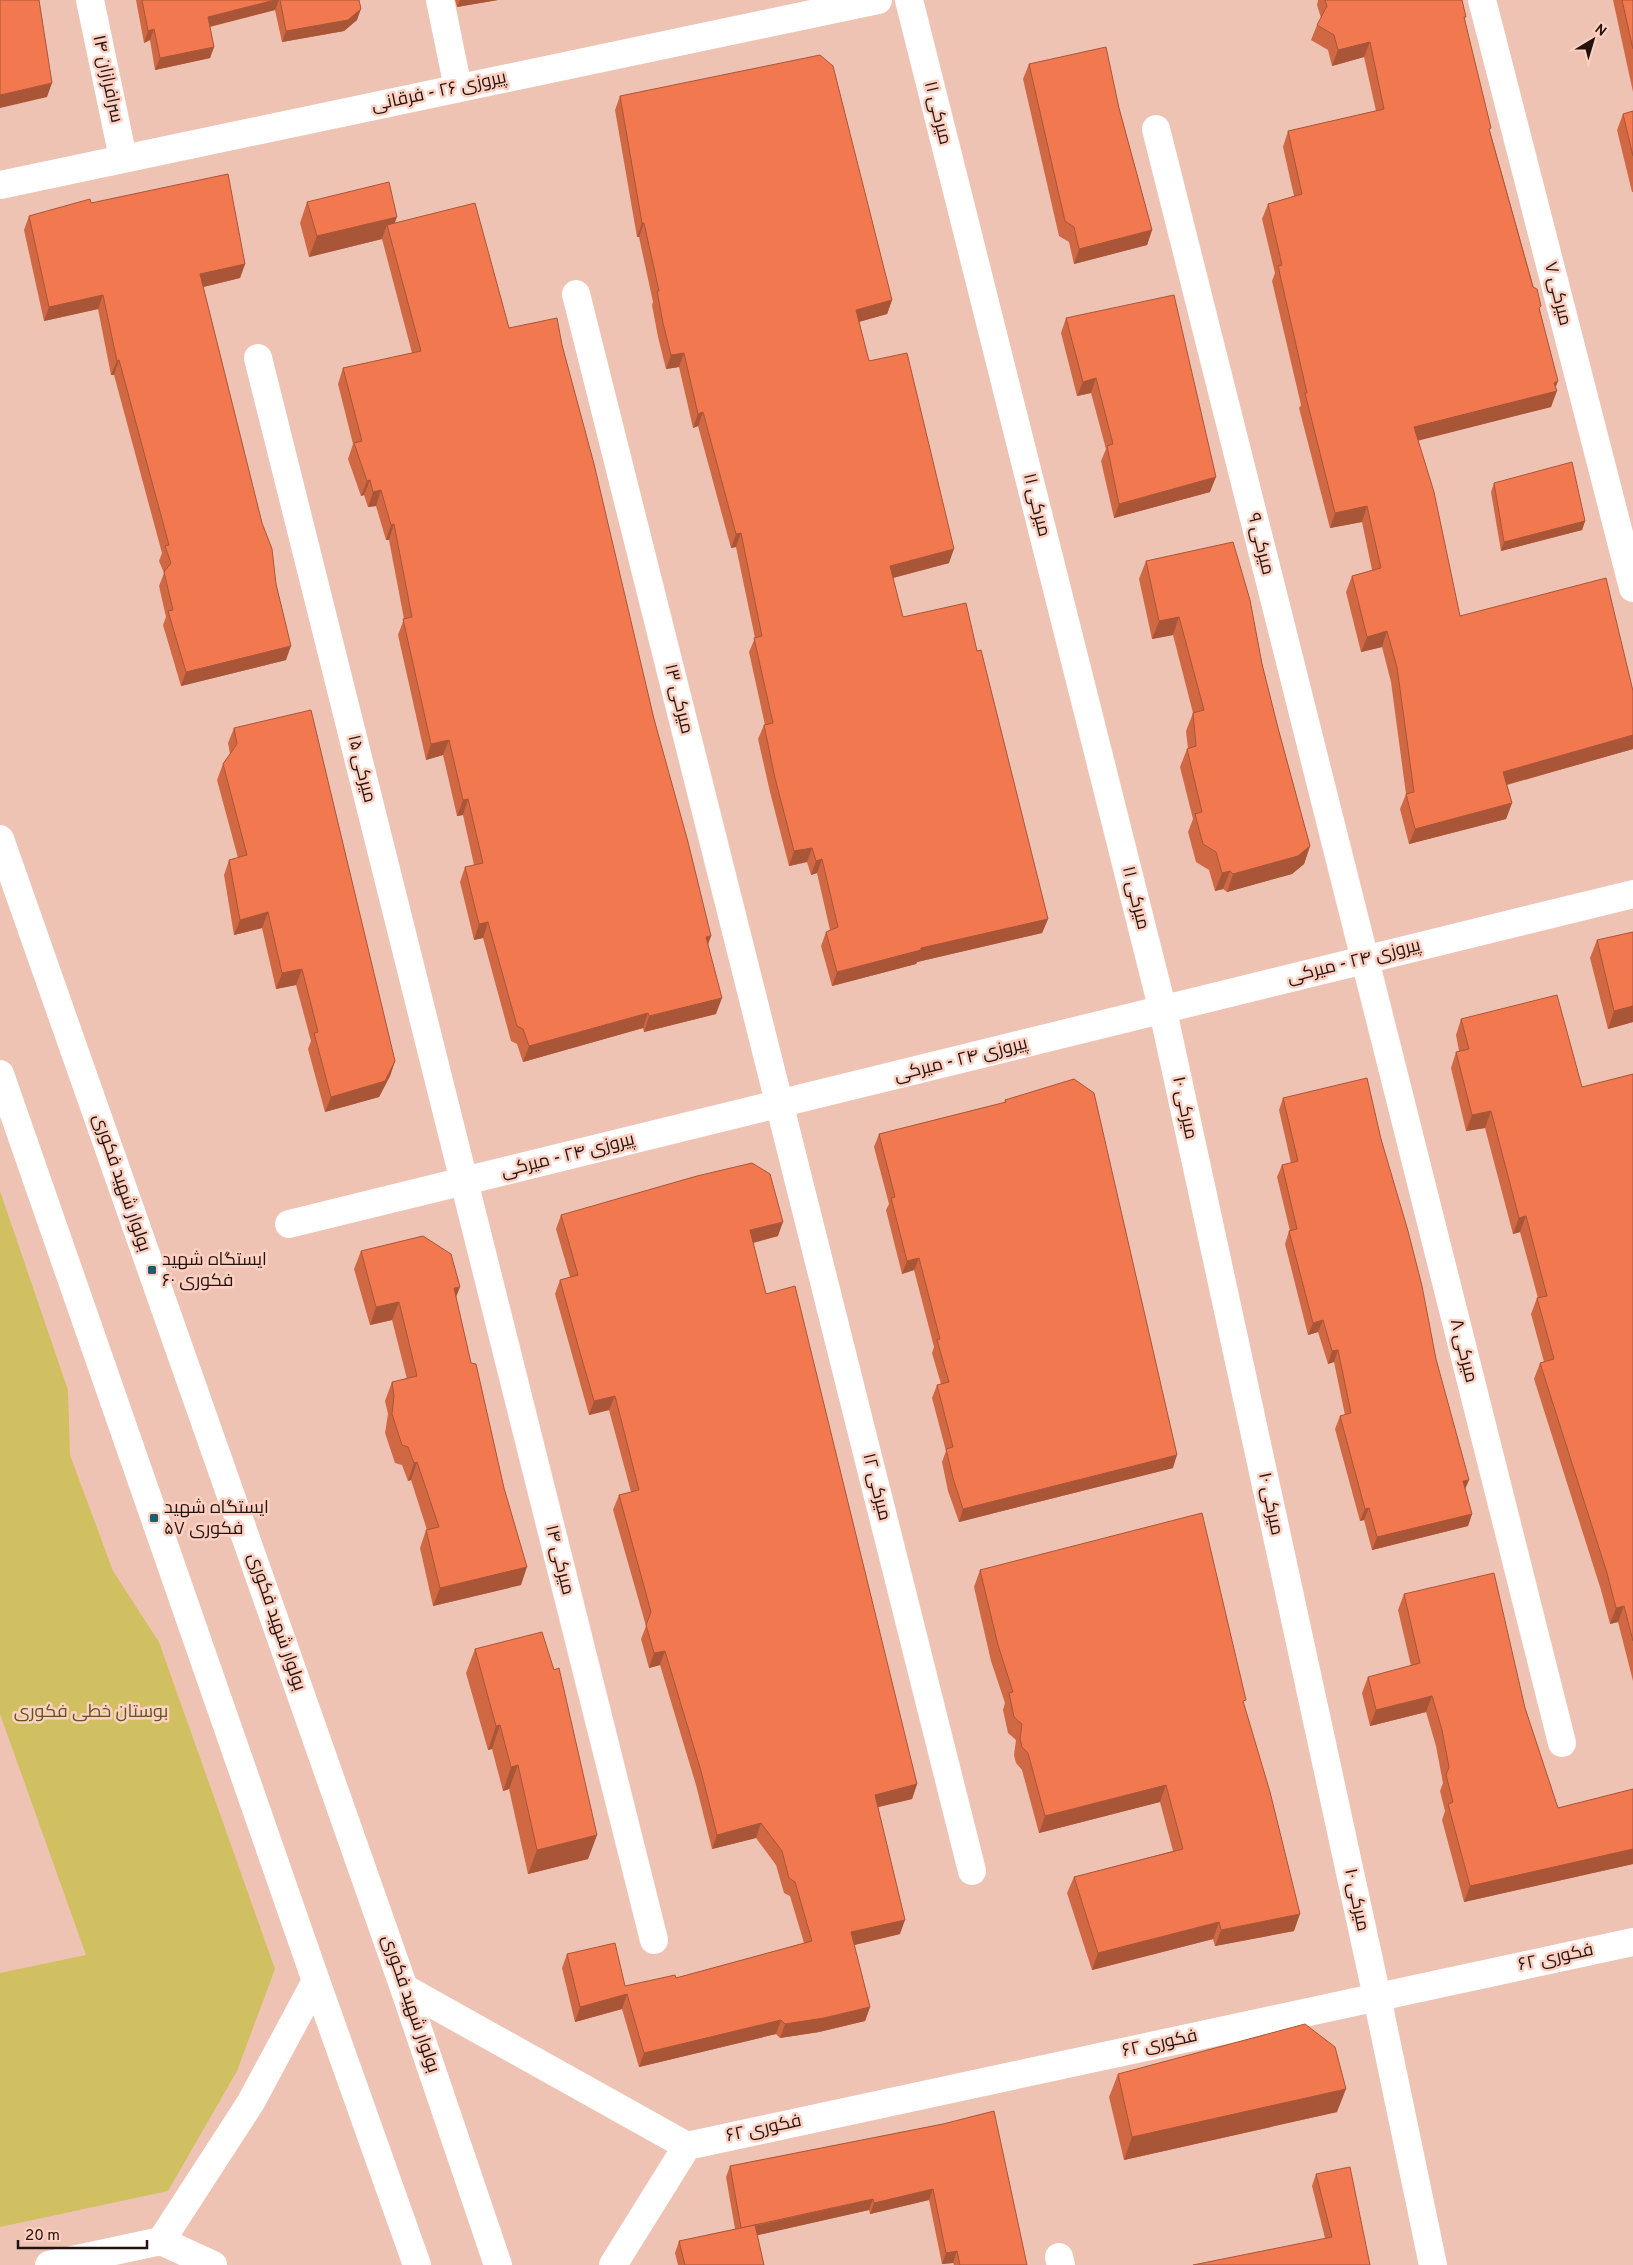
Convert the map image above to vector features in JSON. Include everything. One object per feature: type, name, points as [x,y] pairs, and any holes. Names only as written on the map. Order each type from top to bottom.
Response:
[{"type":"street","name":"سرافرازان ۱۴","points":[[90,0],[123,158]]},
{"type":"street","points":[[440,0],[458,88]]},
{"type":"street","name":"پیروزی ۲۶ - فرقانی","points":[[0,185],[878,0]]},
{"type":"street","name":"میرکی ۱۱","points":[[909,0],[1163,1011]]},
{"type":"street","name":"میرکی ۷","points":[[1482,0],[1633,588]]},
{"type":"street","name":"میرکی ۹","points":[[1156,129],[1364,960]]},
{"type":"street","name":"میرکی ۱۳","points":[[576,294],[780,1103]]},
{"type":"street","name":"میرکی ۱۵","points":[[258,358],[464,1181]]},
{"type":"street","name":"بولوار شهید فکوری","points":[[0,839],[404,1988],[498,2265]]},
{"type":"street","name":"پیروزی ۲۴ - میرکی","points":[[289,1224],[1163,1011],[1633,894]]},
{"type":"street","name":"میرکی ۸","points":[[1364,960],[1562,1743]]},
{"type":"street","name":"میرکی ۱۰","points":[[1163,1011],[1377,1997],[1433,2265]]},
{"type":"street","points":[[0,1074],[417,2265]]},
{"type":"street","name":"میرکی ۱۲","points":[[780,1103],[972,1871]]},
{"type":"street","name":"میرکی ۱۴","points":[[464,1181],[654,1940]]},
{"type":"street","name":"فکوری ۶۲","points":[[687,2146],[1633,1942]]},
{"type":"street","points":[[161,2241],[251,2102],[316,1980]]},
{"type":"street","points":[[404,1988],[687,2146],[613,2265]]},
{"type":"street","points":[[49,2265],[161,2241],[214,2265]]},
{"type":"green space","name":"بوستان خطی فکوری","points":[[0,1191],[68,1390],[70,1455],[113,1571],[159,1642],[275,1969],[237,2071],[168,2191],[0,2227],[0,1973],[86,1955],[0,1714]]},
{"type":"building","points":[[0,0],[39,0],[52,83],[0,95]]},
{"type":"building","points":[[142,0],[275,0],[208,17],[214,47],[160,58],[154,29],[148,31]]},
{"type":"building","points":[[280,0],[359,0],[361,9],[348,20],[286,31]]},
{"type":"building","points":[[1325,0],[1462,0],[1466,17],[1464,17],[1491,128],[1489,129],[1533,287],[1537,289],[1541,306],[1539,308],[1558,381],[1554,383],[1557,391],[1414,427],[1434,492],[1460,616],[1606,578],[1633,691],[1633,735],[1503,772],[1512,803],[1415,829],[1406,794],[1414,792],[1397,667],[1387,631],[1367,637],[1352,576],[1381,568],[1367,506],[1335,513],[1305,393],[1307,393],[1278,266],[1282,265],[1268,204],[1302,194],[1288,131],[1384,109],[1370,42],[1338,50],[1334,35],[1317,25],[1327,6]]},
{"type":"building","points":[[1622,0],[1633,0],[1633,49]]},
{"type":"building","points":[[1106,47],[1119,108],[1152,230],[1079,249],[1074,227],[1065,221],[1029,64]]},
{"type":"building","points":[[820,55],[833,66],[892,300],[856,310],[869,361],[907,353],[954,549],[890,566],[903,617],[966,603],[977,651],[981,650],[1048,919],[921,948],[921,950],[837,972],[826,932],[838,927],[822,859],[816,861],[812,848],[794,851],[775,778],[764,725],[773,723],[754,638],[762,636],[741,533],[736,534],[703,412],[698,414],[684,353],[671,355],[657,291],[659,291],[644,223],[642,223],[620,96]]},
{"type":"building","points":[[1633,111],[1633,156],[1623,114]]},
{"type":"building","points":[[228,174],[245,264],[200,274],[262,523],[272,549],[276,584],[291,646],[186,672],[168,611],[173,610],[164,572],[171,563],[165,546],[169,545],[119,360],[117,361],[103,295],[49,307],[29,216],[90,199],[91,203]]},
{"type":"building","points":[[389,182],[397,217],[317,236],[307,202]]},
{"type":"building","points":[[475,203],[509,328],[557,318],[562,345],[594,464],[654,719],[688,842],[711,936],[706,937],[722,998],[649,1016],[648,1013],[529,1046],[523,1029],[517,1026],[488,922],[479,924],[465,867],[483,863],[468,799],[463,800],[449,740],[431,744],[403,619],[412,617],[394,524],[391,525],[381,490],[373,492],[370,480],[367,481],[354,443],[362,441],[343,368],[421,351],[387,225]]},
{"type":"building","points":[[1174,295],[1216,477],[1119,504],[1107,446],[1113,444],[1096,378],[1083,382],[1066,318]]},
{"type":"building","points":[[1572,462],[1585,521],[1504,542],[1494,483]]},
{"type":"building","points":[[1233,542],[1250,600],[1262,664],[1310,846],[1298,856],[1233,874],[1230,871],[1222,873],[1216,852],[1203,844],[1195,814],[1202,812],[1187,749],[1196,746],[1193,713],[1204,710],[1179,617],[1159,621],[1146,561]]},
{"type":"building","points":[[311,710],[395,1061],[385,1081],[331,1097],[314,1033],[318,1032],[302,969],[282,973],[268,912],[240,920],[229,860],[247,855],[223,764],[237,744],[234,728]]},
{"type":"building","points":[[1633,932],[1633,1006],[1614,1011],[1597,940]]},
{"type":"building","points":[[1557,995],[1582,1087],[1633,1074],[1633,1641],[1624,1606],[1616,1608],[1607,1573],[1540,1363],[1554,1359],[1537,1298],[1547,1296],[1526,1216],[1519,1218],[1491,1111],[1472,1115],[1456,1052],[1469,1049],[1461,1019]]},
{"type":"building","points":[[1367,1078],[1381,1139],[1422,1286],[1436,1359],[1469,1480],[1463,1481],[1472,1514],[1377,1537],[1369,1508],[1365,1509],[1340,1416],[1351,1413],[1338,1350],[1332,1351],[1323,1320],[1313,1323],[1289,1231],[1297,1229],[1282,1165],[1298,1161],[1283,1098]]},
{"type":"building","points":[[1074,1079],[1094,1093],[1177,1455],[963,1509],[946,1449],[953,1447],[937,1385],[949,1382],[937,1340],[940,1339],[919,1258],[907,1261],[891,1198],[895,1197],[879,1134],[1006,1102],[1005,1100]]},
{"type":"building","points":[[752,1163],[770,1174],[783,1222],[750,1230],[766,1294],[795,1286],[917,1784],[875,1795],[905,1920],[851,1932],[870,2007],[824,2018],[785,2024],[781,2020],[644,2053],[627,1994],[580,2007],[567,1954],[615,1943],[625,1986],[675,1975],[676,1978],[812,1941],[795,1882],[789,1878],[782,1851],[761,1823],[717,1835],[701,1771],[665,1651],[654,1653],[646,1625],[651,1612],[619,1495],[639,1490],[615,1396],[594,1401],[577,1342],[560,1280],[578,1275],[561,1215],[697,1176]]},
{"type":"building","points":[[423,1236],[451,1254],[460,1287],[454,1288],[471,1363],[476,1364],[504,1488],[527,1567],[440,1588],[426,1530],[439,1527],[417,1462],[414,1463],[408,1447],[402,1445],[392,1414],[394,1396],[392,1382],[417,1376],[399,1302],[376,1307],[361,1251]]},
{"type":"building","points":[[1202,1513],[1246,1700],[1243,1701],[1270,1792],[1300,1914],[1221,1930],[1219,1922],[1098,1953],[1074,1877],[1183,1849],[1166,1785],[1045,1816],[1028,1753],[1022,1747],[1020,1739],[1022,1724],[1014,1717],[1009,1693],[1013,1692],[998,1645],[980,1570]]},
{"type":"building","points":[[1494,1573],[1525,1708],[1558,1808],[1633,1789],[1633,1849],[1470,1886],[1448,1804],[1453,1802],[1446,1775],[1449,1767],[1442,1730],[1432,1696],[1376,1710],[1368,1677],[1420,1663],[1404,1594]]},
{"type":"building","points":[[542,1632],[554,1670],[559,1668],[597,1835],[537,1850],[518,1765],[511,1767],[500,1725],[496,1726],[475,1649]]},
{"type":"building","points":[[1305,2024],[1335,2047],[1346,2089],[1132,2137],[1118,2074]]},
{"type":"building","points":[[994,2111],[1027,2265],[960,2265],[957,2251],[946,2253],[933,2189],[874,2203],[873,2199],[741,2228],[730,2166],[943,2124]]},
{"type":"building","points":[[1350,2167],[1370,2265],[1193,2265],[1332,2237],[1316,2174]]},
{"type":"building","points":[[755,2225],[764,2265],[685,2265],[679,2241]]},
{"type":"place","name":"ایستگاه شهید فکوری ۶۰","points":[[152,1270]]},
{"type":"place","name":"ایستگاه شهید فکوری ۵۷","points":[[154,1518]]}]
